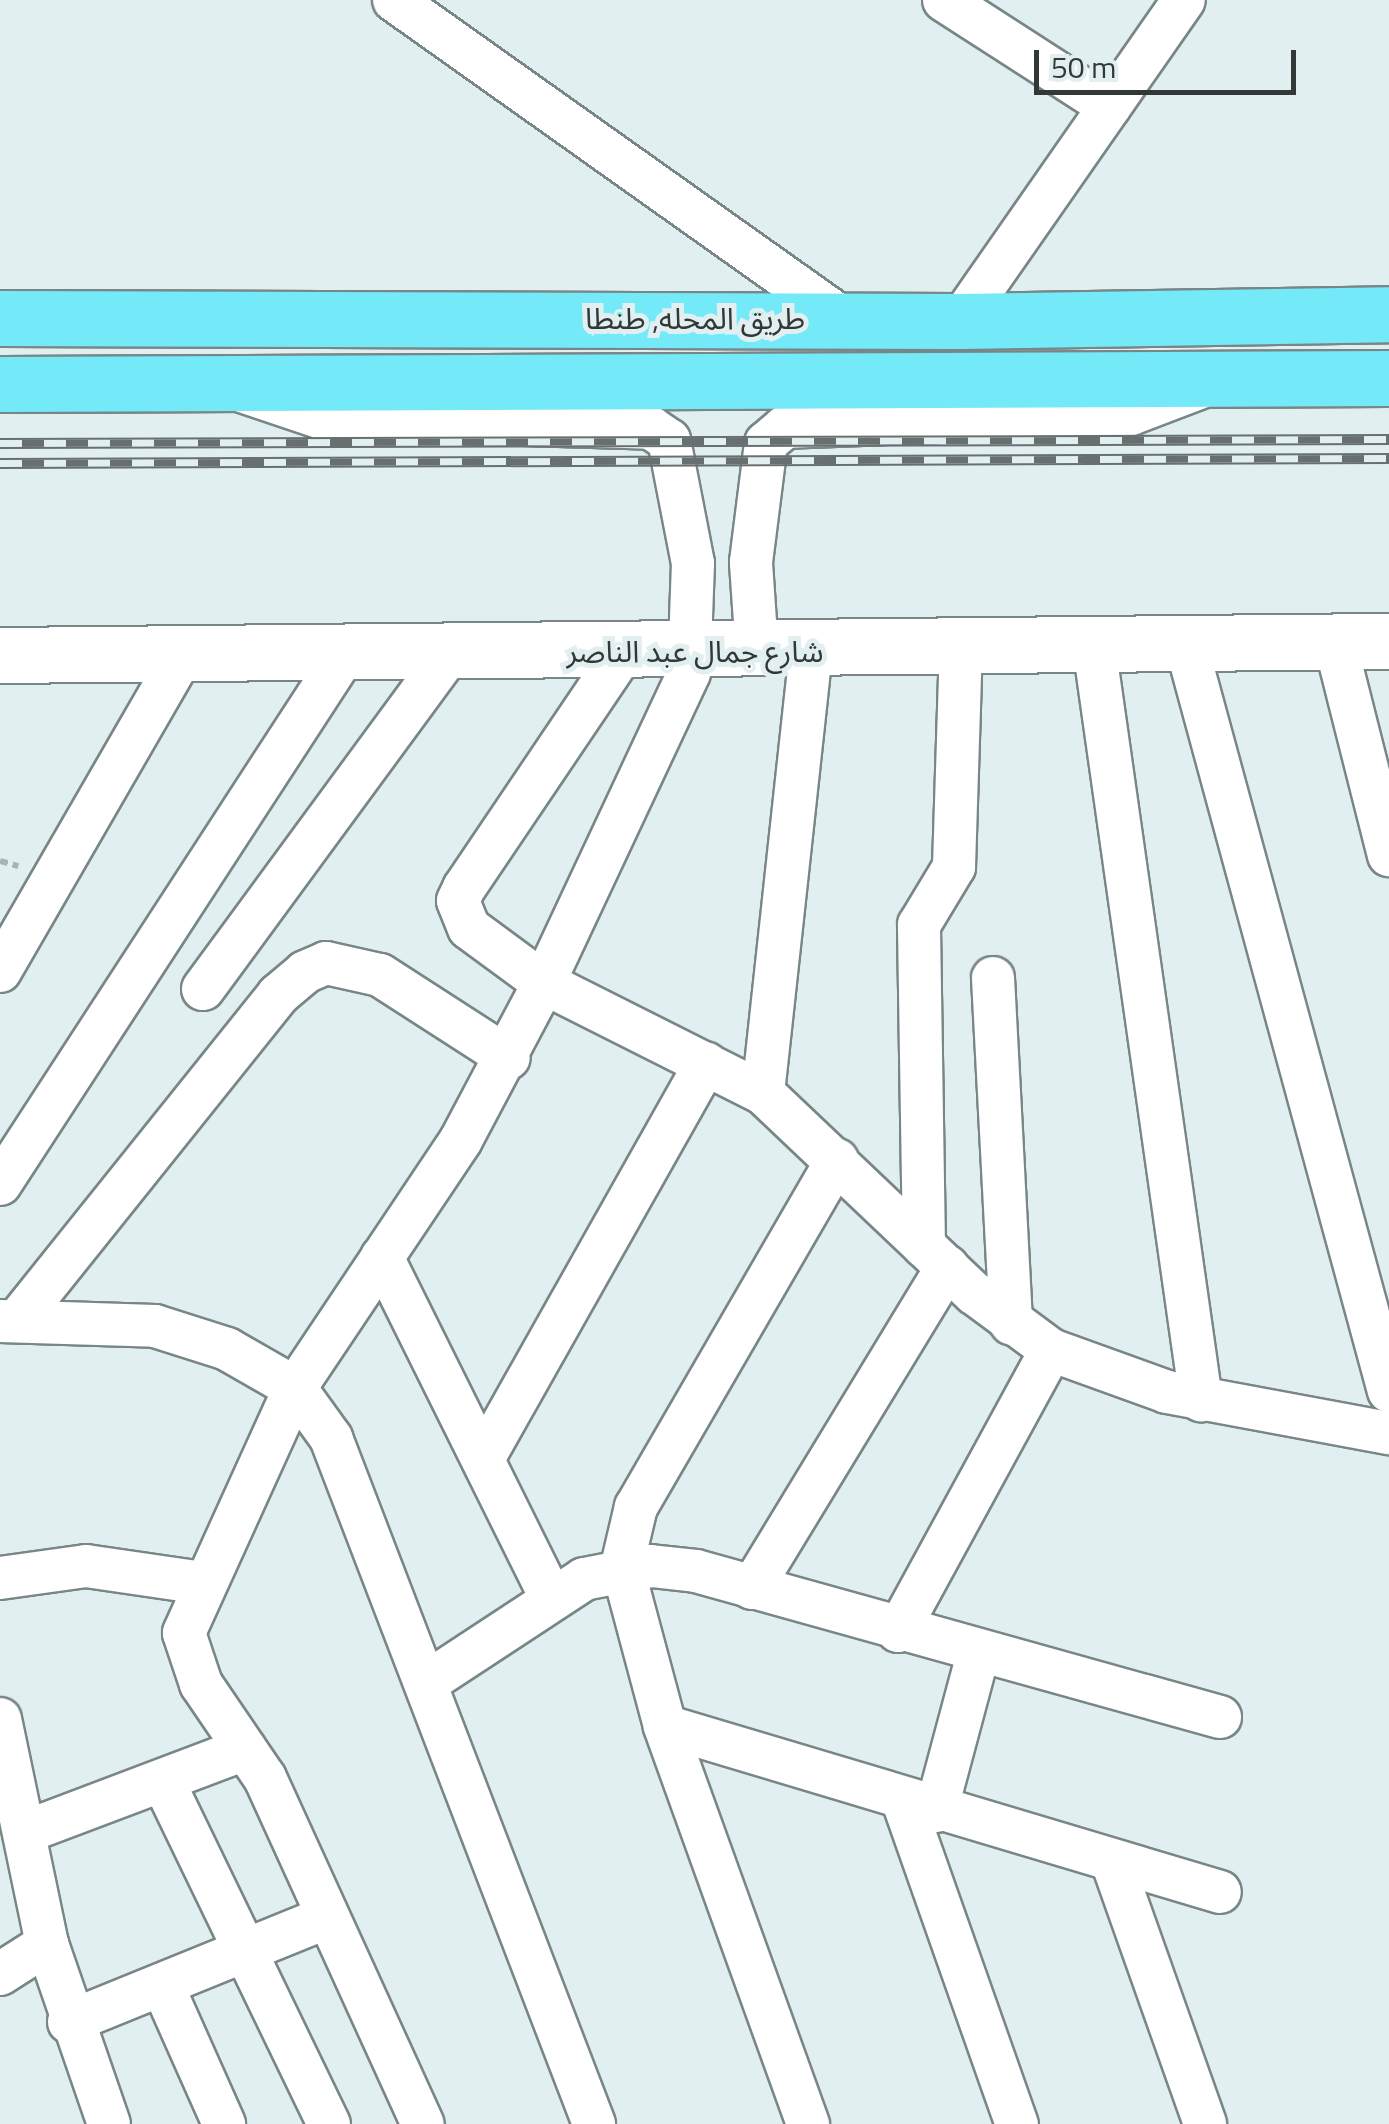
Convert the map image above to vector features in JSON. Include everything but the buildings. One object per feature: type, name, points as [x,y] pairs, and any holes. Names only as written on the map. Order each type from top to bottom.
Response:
[{"type":"highway","name":"طريق المحله, طنطا","points":[[0,318],[842,318],[960,322],[1389,314]]},
{"type":"highway","name":"طريق المحله, طنطا","points":[[0,384],[215,380],[1389,378]]},
{"type":"street","points":[[394,0],[842,318]]},
{"type":"street","points":[[944,0],[1110,107]]},
{"type":"street","points":[[960,322],[1184,0]]},
{"type":"street","points":[[215,380],[322,418],[651,428],[669,440],[693,563],[696,636],[544,983],[508,1058],[382,1258],[294,1388],[203,1583],[184,1633],[202,1684],[245,1748],[423,2124]]},
{"type":"street","points":[[756,637],[752,562],[766,443],[784,427],[1131,414],[1220,380]]},
{"type":"street","name":"شارع جمال عبد الناصر","points":[[0,655],[624,651],[696,636],[756,637],[812,650],[1389,641]]},
{"type":"street","points":[[1334,642],[1389,855]]},
{"type":"street","points":[[1186,644],[1389,1391]]},
{"type":"street","points":[[1094,646],[1201,1400]]},
{"type":"street","points":[[752,1588],[936,1256],[919,925],[954,868],[961,648]]},
{"type":"street","points":[[763,1093],[812,650]]},
{"type":"street","points":[[624,651],[458,901],[469,928],[544,983],[763,1093],[1011,1324],[1051,1350],[1201,1400],[1389,1432]]},
{"type":"street","points":[[0,1184],[346,652]]},
{"type":"street","points":[[203,990],[451,652]]},
{"type":"street","points":[[0,972],[183,654]]},
{"type":"street","points":[[9,1321],[278,996],[305,972],[326,963],[380,976],[508,1058]]},
{"type":"street","points":[[993,978],[1011,1324]]},
{"type":"street","points":[[483,1459],[706,1062]]},
{"type":"street","points":[[808,2124],[665,1726],[622,1566],[636,1507],[837,1160]]},
{"type":"street","points":[[382,1258],[550,1596]]},
{"type":"street","points":[[9,1321],[155,1326],[227,1348],[294,1388],[331,1438],[429,1681],[594,2124]]},
{"type":"street","points":[[898,1630],[1051,1350]]},
{"type":"street","points":[[0,1578],[86,1566],[203,1583]]},
{"type":"street","points":[[429,1681],[550,1596],[622,1566],[696,1571],[978,1654],[1220,1718]]},
{"type":"street","points":[[978,1654],[920,1806],[1016,2124]]},
{"type":"street","points":[[0,1719],[48,1944],[69,2022],[109,2124]]},
{"type":"street","points":[[665,1726],[920,1806],[1220,1892]]},
{"type":"street","points":[[25,1832],[164,1783],[245,1748]]},
{"type":"street","points":[[164,1783],[329,2124]]},
{"type":"street","points":[[1112,1861],[1205,2124]]},
{"type":"street","points":[[69,2022],[250,1954],[327,1917]]},
{"type":"street","points":[[0,1974],[48,1944]]},
{"type":"street","points":[[164,1989],[224,2124]]},
{"type":"railway","points":[[0,443],[1389,439]]},
{"type":"railway","points":[[0,463],[1389,458]]}]
